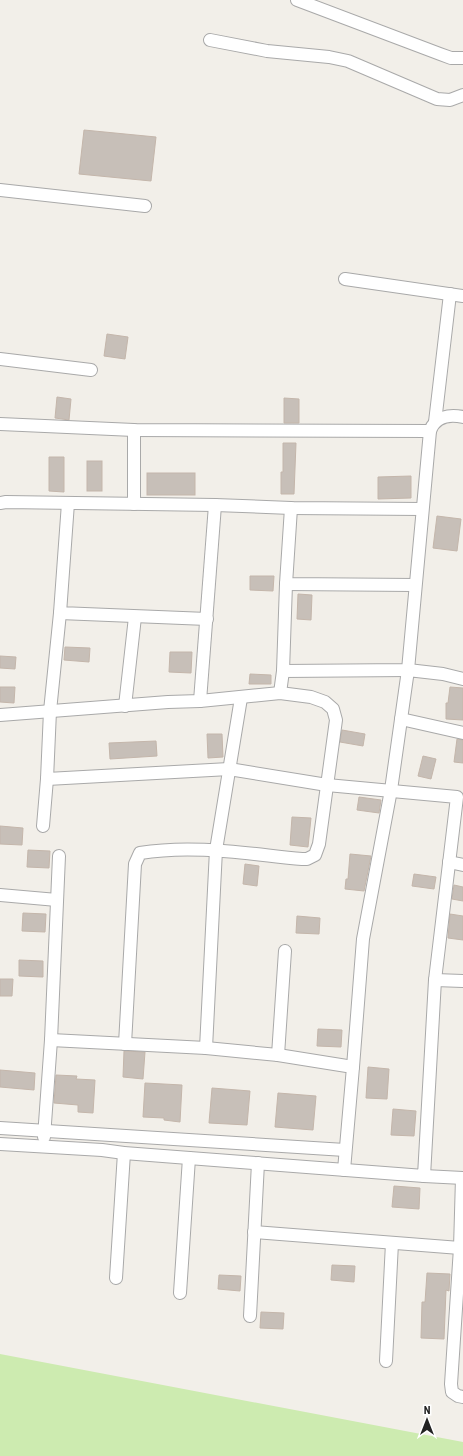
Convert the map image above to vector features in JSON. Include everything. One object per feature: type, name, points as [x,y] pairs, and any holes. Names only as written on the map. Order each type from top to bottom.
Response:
[{"type":"street","points":[[297,0],[440,54],[462,59]]},
{"type":"street","points":[[210,40],[267,51],[329,57],[348,61],[438,99],[450,100],[463,95]]},
{"type":"street","points":[[0,190],[145,206]]},
{"type":"street","points":[[345,279],[463,296]]},
{"type":"street","points":[[344,1170],[363,939],[391,790],[408,670],[422,509],[450,294]]},
{"type":"street","points":[[0,359],[92,370]]},
{"type":"street","points":[[0,424],[62,428],[134,430],[432,427],[449,416],[463,417]]},
{"type":"street","points":[[134,430],[134,504]]},
{"type":"street","points":[[0,503],[214,504],[291,508],[422,509]]},
{"type":"street","points":[[42,826],[48,779],[50,711],[60,613],[68,504]]},
{"type":"street","points":[[200,701],[214,504]]},
{"type":"street","points":[[280,693],[283,672],[286,584],[291,508]]},
{"type":"street","points":[[286,584],[415,584]]},
{"type":"street","points":[[60,613],[207,619]]},
{"type":"street","points":[[125,706],[135,617]]},
{"type":"street","points":[[283,672],[408,670],[443,674],[463,679]]},
{"type":"street","points":[[0,716],[50,711],[240,698],[280,693],[317,699],[325,702],[333,709],[336,720],[327,785],[317,852],[311,857],[302,859],[216,850],[186,849],[140,853],[135,864],[125,1044]]},
{"type":"street","points":[[206,1048],[216,850],[240,698]]},
{"type":"street","points":[[401,719],[463,734]]},
{"type":"street","points":[[48,779],[229,769],[327,785],[460,797],[449,862],[435,980],[424,1176]]},
{"type":"street","points":[[44,1146],[51,1040],[59,856]]},
{"type":"street","points":[[449,862],[463,865]]},
{"type":"street","points":[[0,895],[57,900]]},
{"type":"street","points":[[278,1055],[285,951]]},
{"type":"street","points":[[435,980],[463,981]]},
{"type":"street","points":[[51,1040],[206,1048],[278,1055],[353,1066]]},
{"type":"street","points":[[0,1128],[345,1150]]},
{"type":"street","points":[[0,1144],[44,1146],[463,1178],[459,1316],[451,1384],[452,1392],[463,1397]]},
{"type":"street","points":[[276,1164],[277,1146]]},
{"type":"street","points":[[116,1278],[124,1153]]},
{"type":"street","points":[[180,1293],[189,1158]]},
{"type":"street","points":[[250,1316],[258,1163]]},
{"type":"street","points":[[254,1232],[460,1248]]},
{"type":"street","points":[[386,1361],[392,1243]]},
{"type":"green space","points":[[0,1354],[463,1442],[463,1456],[0,1456]]},
{"type":"building","points":[[84,130],[156,137],[151,181],[79,174]]},
{"type":"building","points":[[107,334],[128,337],[125,359],[104,356]]},
{"type":"building","points":[[57,397],[71,399],[69,420],[55,418]]},
{"type":"building","points":[[284,398],[299,399],[299,423],[284,423]]},
{"type":"building","points":[[283,443],[296,443],[294,494],[281,494]]},
{"type":"building","points":[[49,457],[64,457],[64,492],[49,491]]},
{"type":"building","points":[[87,461],[102,461],[102,491],[87,491]]},
{"type":"building","points":[[147,473],[195,473],[195,495],[147,495]]},
{"type":"building","points":[[411,476],[411,498],[378,499],[378,477]]},
{"type":"building","points":[[437,516],[461,519],[457,551],[433,548]]},
{"type":"building","points":[[250,576],[274,576],[273,591],[250,590]]},
{"type":"building","points":[[298,594],[312,595],[311,620],[297,619]]},
{"type":"building","points":[[65,647],[90,648],[89,662],[64,660]]},
{"type":"building","points":[[170,652],[192,652],[191,673],[169,672]]},
{"type":"building","points":[[0,656],[16,657],[15,669],[0,668]]},
{"type":"building","points":[[250,674],[271,675],[271,684],[249,684]]},
{"type":"building","points":[[0,687],[15,687],[14,703],[0,702]]},
{"type":"building","points":[[450,687],[463,688],[463,720],[446,719],[446,703],[448,703]]},
{"type":"building","points":[[342,730],[365,734],[363,746],[340,742]]},
{"type":"building","points":[[207,734],[222,734],[223,757],[208,758]]},
{"type":"building","points":[[457,739],[463,740],[463,763],[454,762]]},
{"type":"building","points":[[156,741],[157,756],[110,759],[109,743]]},
{"type":"building","points":[[423,756],[436,759],[431,779],[418,776]]},
{"type":"building","points":[[359,797],[381,800],[379,813],[357,810]]},
{"type":"building","points":[[292,817],[311,818],[308,847],[290,845]]},
{"type":"building","points":[[0,826],[23,828],[22,845],[0,844]]},
{"type":"building","points":[[28,850],[50,851],[49,868],[27,867]]},
{"type":"building","points":[[350,854],[371,856],[364,891],[345,889],[346,879],[348,879]]},
{"type":"building","points":[[245,864],[259,866],[257,886],[243,884]]},
{"type":"building","points":[[414,874],[436,877],[434,889],[412,886]]},
{"type":"building","points":[[454,885],[463,887],[463,901],[452,899]]},
{"type":"building","points":[[23,913],[46,914],[45,932],[22,931]]},
{"type":"building","points":[[450,914],[463,916],[463,940],[448,938]]},
{"type":"building","points":[[297,916],[320,918],[319,934],[296,933]]},
{"type":"building","points":[[19,960],[43,961],[43,977],[19,976]]},
{"type":"building","points":[[0,979],[13,979],[12,996],[0,996]]},
{"type":"building","points":[[318,1029],[342,1030],[341,1047],[317,1046]]},
{"type":"building","points":[[124,1051],[145,1052],[143,1079],[123,1077]]},
{"type":"building","points":[[368,1067],[389,1069],[387,1099],[366,1098]]},
{"type":"building","points":[[0,1070],[35,1073],[34,1090],[0,1087]]},
{"type":"building","points":[[56,1075],[77,1076],[76,1079],[95,1080],[93,1113],[78,1112],[78,1105],[54,1103]]},
{"type":"building","points":[[145,1083],[182,1085],[180,1122],[164,1120],[164,1118],[143,1117]]},
{"type":"building","points":[[212,1088],[250,1091],[247,1125],[209,1123]]},
{"type":"building","points":[[278,1093],[316,1096],[313,1130],[275,1127]]},
{"type":"building","points":[[393,1109],[416,1111],[414,1136],[391,1135]]},
{"type":"building","points":[[394,1186],[420,1188],[419,1209],[392,1207]]},
{"type":"building","points":[[332,1265],[355,1266],[354,1282],[331,1280]]},
{"type":"building","points":[[427,1273],[450,1274],[449,1291],[446,1290],[444,1339],[421,1338],[422,1302],[425,1302]]},
{"type":"building","points":[[219,1275],[241,1276],[240,1291],[218,1289]]},
{"type":"building","points":[[261,1312],[284,1313],[283,1329],[260,1328]]}]
